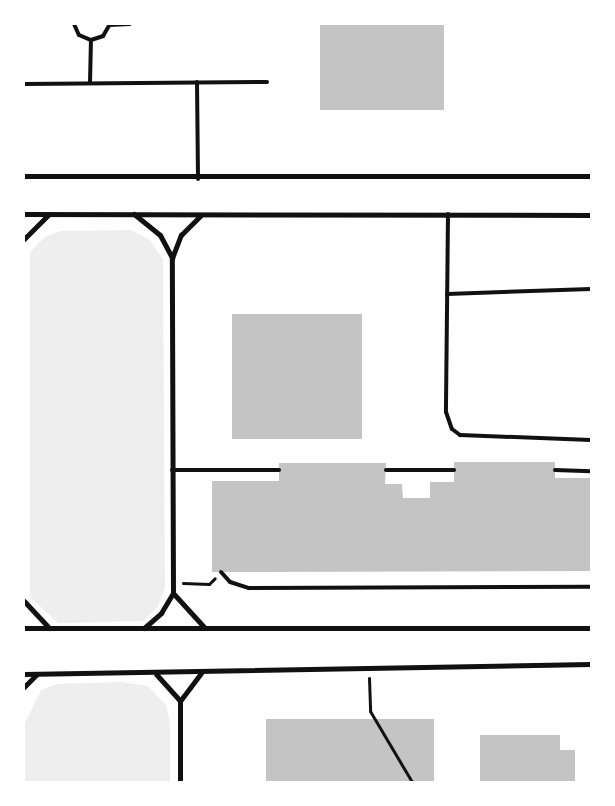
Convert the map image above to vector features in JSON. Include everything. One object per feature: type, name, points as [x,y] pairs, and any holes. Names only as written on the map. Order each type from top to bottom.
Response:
[{"type":"street","points":[[24,176],[198,179],[591,176]]},
{"type":"street","points":[[24,214],[591,215]]},
{"type":"street","points":[[24,239],[49,214]]},
{"type":"street","points":[[134,214],[160,235],[172,258]]},
{"type":"street","points":[[143,628],[161,613],[173,593],[172,258],[180,234],[201,215]]},
{"type":"street","points":[[173,593],[205,628]]},
{"type":"street","points":[[24,602],[50,628]]},
{"type":"street","points":[[24,628],[591,628]]},
{"type":"street","points":[[24,674],[156,674],[591,664]]},
{"type":"street","points":[[180,782],[180,701],[201,673]]},
{"type":"street","points":[[24,687],[37,674]]},
{"type":"street","points":[[156,674],[180,701]]},
{"type":"lane","points":[[74,24],[79,35],[91,40],[103,36],[110,24],[130,24]]},
{"type":"lane","points":[[90,83],[91,40]]},
{"type":"lane","points":[[196,82],[198,179]]},
{"type":"lane","points":[[24,84],[267,82]]},
{"type":"lane","points":[[448,214],[446,412],[452,429],[460,435],[591,440]]},
{"type":"lane","points":[[447,294],[591,289]]},
{"type":"lane","points":[[172,470],[279,470]]},
{"type":"lane","points":[[386,470],[454,470]]},
{"type":"lane","points":[[556,470],[591,470]]},
{"type":"lane","points":[[221,572],[230,582],[248,588],[591,587]]},
{"type":"path","points":[[173,582],[209,584],[221,572]]},
{"type":"path","points":[[369,670],[370,711],[412,782]]},
{"type":"shaded area","points":[[131,230],[150,240],[163,260],[165,588],[158,606],[144,621],[58,623],[30,597],[30,252],[45,237],[61,231]]},
{"type":"shaded area","points":[[121,682],[148,686],[166,705],[170,723],[170,782],[25,782],[25,723],[41,690],[57,684]]},
{"type":"building","points":[[320,24],[444,24],[444,110],[320,110]]},
{"type":"building","points":[[232,314],[362,314],[362,439],[232,439]]},
{"type":"building","points":[[454,462],[555,462],[555,478],[591,478],[591,571],[212,572],[212,481],[279,481],[279,463],[386,463],[385,484],[402,484],[403,498],[430,498],[430,482],[454,482]]},
{"type":"building","points":[[266,719],[434,719],[434,782],[266,782]]},
{"type":"building","points":[[480,735],[560,735],[560,750],[575,750],[575,782],[480,782]]}]
